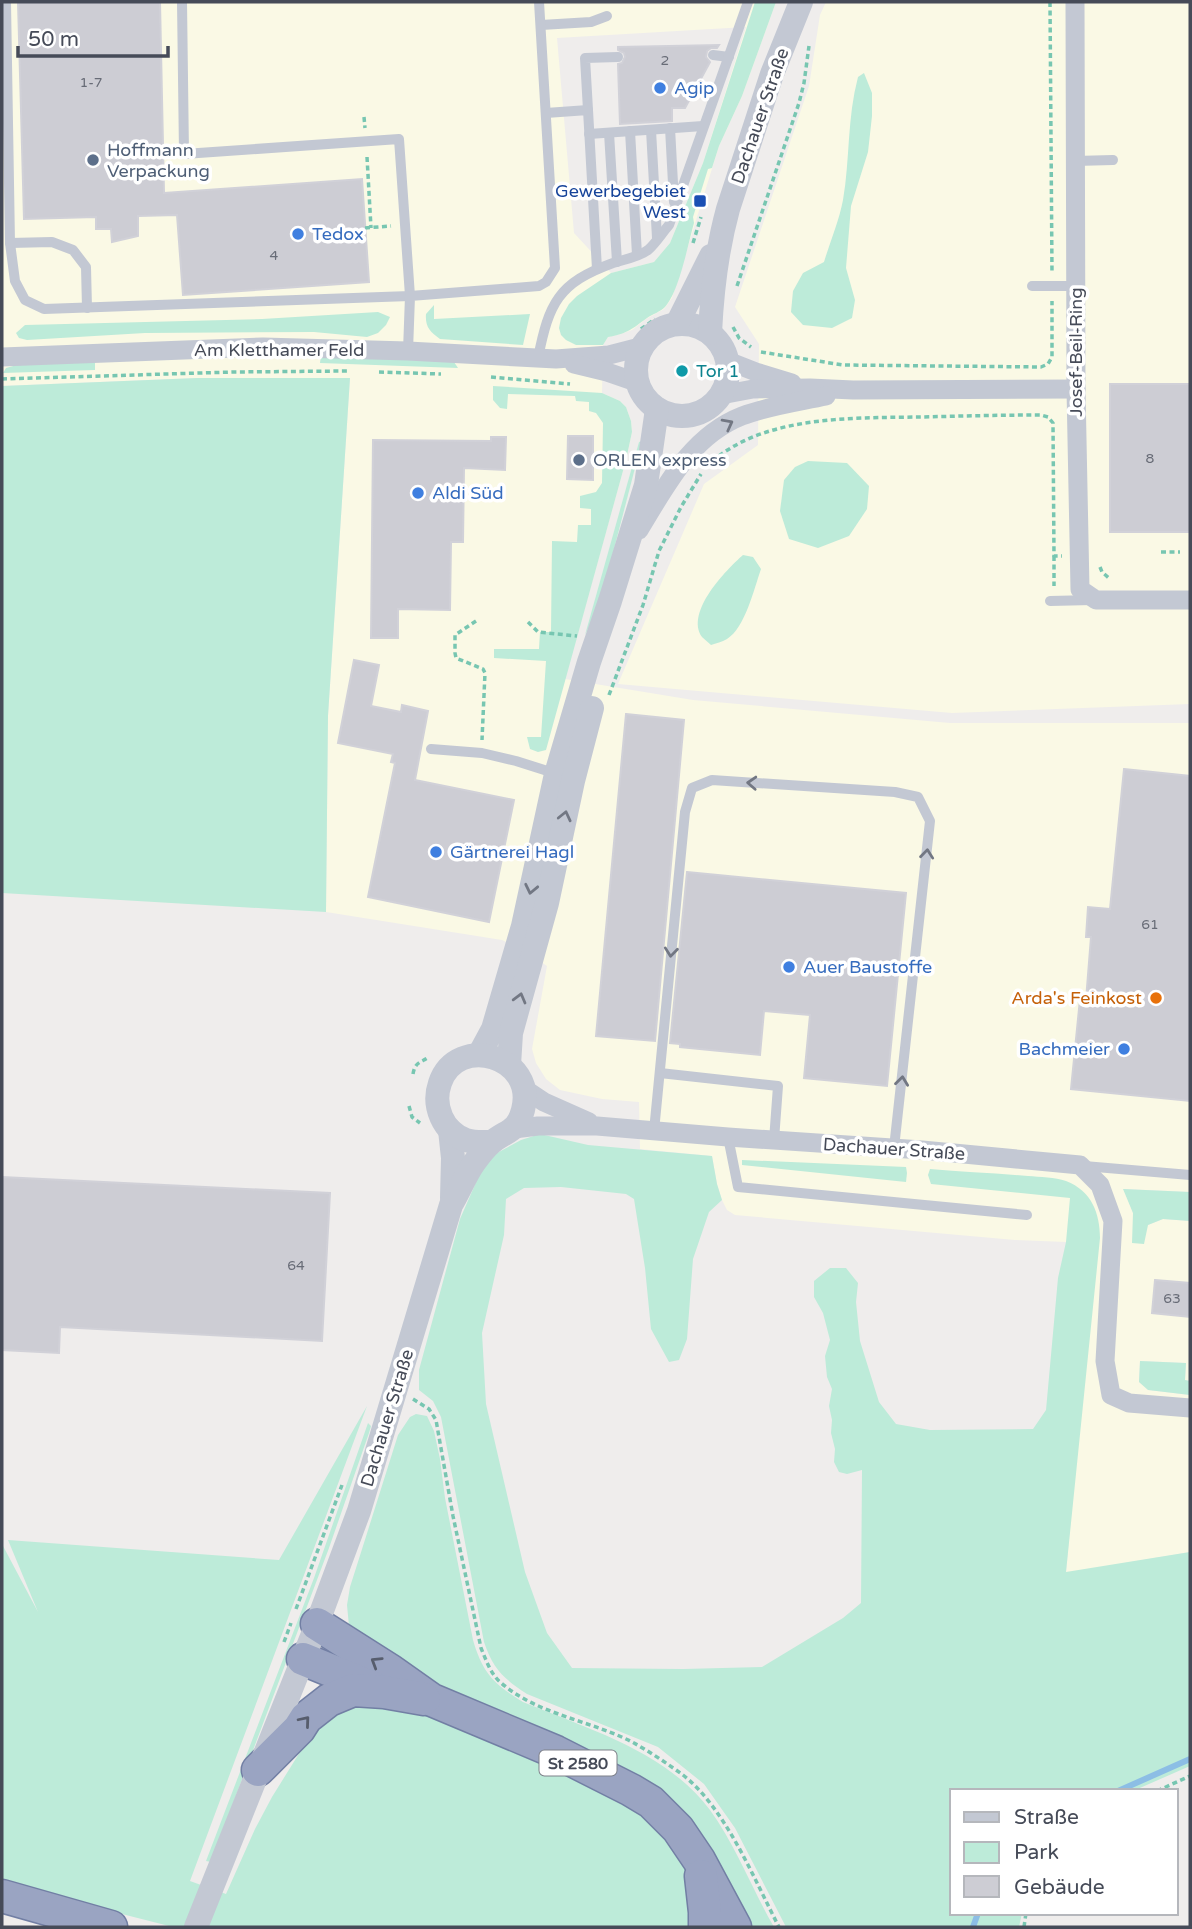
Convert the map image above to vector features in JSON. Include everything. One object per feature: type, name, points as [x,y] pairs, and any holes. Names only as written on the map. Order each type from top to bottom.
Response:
[{"type":"highway","name":"St 2580","points":[[317,1624],[432,1700],[556,1752],[651,1802],[678,1829],[699,1860],[735,1927]]},
{"type":"highway","name":"St 2580","points":[[292,1653],[384,1692]]},
{"type":"highway","name":"St 2580","points":[[258,1770],[299,1729],[306,1718],[328,1700],[353,1690],[432,1700]]},
{"type":"highway","name":"St 2580","points":[[699,1860],[705,1927]]},
{"type":"highway","points":[[2,1896],[111,1927]]},
{"type":"street","name":"Dachauer Straße","points":[[710,333],[722,232],[772,74],[801,2]]},
{"type":"street","name":"Josef-Beil-Ring","points":[[1076,2],[1076,389],[1080,589],[1096,600]]},
{"type":"street","name":"Dachauer Straße","points":[[670,319],[722,232]]},
{"type":"street","points":[[670,319],[710,333],[727,360],[727,381],[721,395],[705,410],[683,416],[670,415],[657,409],[645,397],[636,382],[636,341],[656,332],[670,319]]},
{"type":"street","name":"Am Kletthamer Feld","points":[[2,357],[264,347],[408,351],[547,359],[609,355],[636,341]]},
{"type":"street","name":"Am Kletthamer Feld","points":[[547,359],[607,372],[636,382]]},
{"type":"street","points":[[727,360],[756,372],[810,388]]},
{"type":"street","points":[[721,395],[753,389],[810,388],[1076,389]]},
{"type":"street","points":[[625,551],[667,485],[691,451],[704,438],[720,427],[753,412],[853,390]]},
{"type":"street","points":[[509,1065],[500,1059],[479,1055],[493,1029],[565,777],[602,673],[610,601],[646,485],[657,409]]},
{"type":"street","points":[[646,485],[683,416]]},
{"type":"street","points":[[1096,600],[1190,600]]},
{"type":"street","points":[[509,1065],[511,1033],[547,903],[565,777]]},
{"type":"street","name":"Dachauer Straße","points":[[451,1205],[453,1158],[450,1130],[438,1109],[439,1084],[452,1066],[469,1056],[479,1055]]},
{"type":"street","name":"Dachauer Straße","points":[[509,1065],[523,1088],[544,1102],[597,1126]]},
{"type":"street","points":[[514,1129],[523,1109],[523,1088]]},
{"type":"street","name":"Dachauer Straße","points":[[196,1927],[258,1770],[292,1653],[317,1624],[359,1511],[451,1205],[473,1164],[492,1142],[514,1129],[538,1126],[597,1126],[1080,1165]]},
{"type":"street","points":[[450,1130],[477,1143],[492,1142]]},
{"type":"street","points":[[1080,1165],[1100,1185],[1114,1221],[1105,1360],[1111,1395],[1129,1402],[1190,1408]]},
{"type":"lane","points":[[6,2],[10,243],[15,281],[25,300],[44,309],[410,296],[532,287],[546,282],[552,276],[556,256],[539,2]]},
{"type":"lane","points":[[182,2],[184,153],[399,139],[410,296],[408,351]]},
{"type":"lane","points":[[547,359],[548,314],[565,290],[597,269],[647,251],[669,225],[747,5]]},
{"type":"lane","points":[[541,25],[591,22],[607,16]]},
{"type":"lane","points":[[713,55],[729,57]]},
{"type":"lane","points":[[597,269],[585,58],[618,57]]},
{"type":"lane","points":[[547,113],[588,110]]},
{"type":"lane","points":[[589,134],[703,126]]},
{"type":"lane","points":[[670,128],[674,209]]},
{"type":"lane","points":[[651,130],[657,238]]},
{"type":"lane","points":[[630,131],[637,255]]},
{"type":"lane","points":[[610,133],[617,262]]},
{"type":"lane","points":[[1075,161],[1113,160]]},
{"type":"lane","points":[[10,243],[52,242],[73,250],[86,267],[86,308]]},
{"type":"lane","points":[[552,276],[565,290]]},
{"type":"lane","points":[[1032,286],[1076,286]]},
{"type":"lane","points":[[1052,601],[1096,600]]},
{"type":"lane","points":[[431,749],[482,753],[565,777]]},
{"type":"lane","points":[[654,1131],[685,812],[692,788],[712,780],[895,792],[918,797],[930,821],[894,1148]]},
{"type":"lane","points":[[660,1073],[778,1086],[774,1140]]},
{"type":"lane","points":[[728,1137],[738,1187],[1027,1215]]},
{"type":"lane","name":"Dachauer Straße","points":[[1080,1165],[1190,1175]]},
{"type":"path","points":[[730,319],[739,338],[759,351],[831,364],[1041,367],[1048,364],[1052,357],[1050,2]]},
{"type":"path","points":[[736,290],[802,93],[811,37]]},
{"type":"path","points":[[364,117],[368,228],[405,225]]},
{"type":"path","points":[[693,242],[701,216]]},
{"type":"path","points":[[636,341],[647,324],[670,319]]},
{"type":"path","points":[[2,379],[356,371]]},
{"type":"path","points":[[369,371],[451,375]]},
{"type":"path","points":[[479,376],[571,384]]},
{"type":"path","points":[[1161,552],[1180,552]]},
{"type":"path","points":[[1052,601],[1054,556]]},
{"type":"path","points":[[1098,558],[1102,572],[1108,579],[1117,582]]},
{"type":"path","points":[[476,621],[455,635],[454,653],[456,658],[482,669],[485,673],[482,753]]},
{"type":"path","points":[[528,622],[538,632],[580,636]]},
{"type":"path","points":[[413,1074],[414,1066],[418,1062],[432,1056]]},
{"type":"path","points":[[409,1106],[412,1117],[420,1123]]},
{"type":"path","points":[[396,1389],[429,1409],[436,1420],[481,1648],[493,1673],[498,1680],[526,1700],[633,1742],[683,1775],[704,1794],[731,1835],[779,1927]]},
{"type":"path","points":[[292,1653],[345,1477]]},
{"type":"path","points":[[1161,1789],[1190,1776]]},
{"type":"shaded area","points":[[2,2],[776,2],[742,96],[719,146],[672,298],[664,309],[632,330],[608,337],[603,345],[602,393],[620,401],[626,407],[632,432],[565,679],[693,700],[950,723],[1190,723],[1190,1192],[1124,1189],[1133,1213],[1148,1225],[1163,1219],[1190,1221],[1190,1381],[1185,1380],[1186,1363],[1140,1361],[1139,1382],[1149,1390],[1190,1395],[1190,1552],[1066,1573],[1075,1473],[1073,1231],[1066,1242],[1015,1240],[735,1215],[727,1210],[722,1200],[712,1156],[640,1149],[639,1102],[602,1099],[560,1090],[546,1079],[536,1063],[532,1049],[547,966],[502,940],[326,912],[328,716],[350,378],[197,378],[2,386]],"holes":[[[746,27],[703,163],[670,243],[654,262],[611,273],[574,233],[557,38]]]},
{"type":"shaded area","points":[[826,2],[1190,2],[1190,704],[952,713],[618,684],[704,484],[758,445],[759,344],[735,307],[809,86],[820,15]]},
{"type":"green space","points":[[755,2],[776,2],[742,96],[712,168],[708,169],[693,217],[694,223],[682,267],[670,300],[663,309],[629,330],[608,337],[603,345],[576,345],[566,340],[559,328],[561,318],[577,296],[611,273],[654,262],[670,243],[703,163]]},
{"type":"green space","points":[[864,73],[872,93],[872,116],[868,152],[851,206],[846,268],[855,300],[852,318],[832,328],[803,325],[791,312],[793,291],[803,273],[824,262],[837,224],[845,185],[854,92],[858,77]]},
{"type":"green space","points":[[434,305],[434,319],[530,314],[523,345],[440,339],[426,322],[426,314]]},
{"type":"green space","points":[[378,312],[390,317],[378,333],[367,337],[314,332],[145,333],[27,340],[19,338],[16,333],[25,325],[262,319]]},
{"type":"green space","points":[[321,355],[454,362],[458,368],[320,363]]},
{"type":"green space","points":[[95,362],[95,370],[3,373],[6,368],[17,365]]},
{"type":"green space","points":[[197,378],[350,378],[328,716],[326,912],[2,893],[2,386]]},
{"type":"green space","points":[[493,386],[602,393],[620,401],[626,407],[631,421],[632,432],[626,460],[546,750],[538,752],[530,749],[527,737],[541,737],[546,661],[494,658],[494,649],[539,649],[540,632],[551,632],[552,541],[577,542],[578,525],[591,525],[591,509],[580,508],[580,496],[596,492],[602,483],[603,423],[596,413],[589,411],[589,402],[576,401],[575,396],[508,394],[507,409],[500,408],[493,400]]},
{"type":"green space","points":[[642,441],[600,603],[585,635],[639,442]]},
{"type":"green space","points":[[808,461],[847,463],[869,486],[867,509],[849,536],[818,548],[789,539],[780,511],[784,480],[795,467]]},
{"type":"green space","points":[[743,555],[753,557],[761,569],[752,597],[733,634],[711,645],[702,637],[698,627],[703,604],[718,581]]},
{"type":"green space","points":[[540,1134],[588,1145],[712,1156],[722,1200],[709,1212],[693,1259],[687,1339],[679,1360],[669,1362],[651,1329],[634,1199],[626,1194],[561,1187],[524,1188],[506,1199],[504,1235],[482,1333],[486,1404],[525,1572],[547,1633],[572,1668],[762,1667],[843,1618],[861,1603],[862,1470],[847,1474],[839,1472],[834,1462],[835,1449],[829,1406],[832,1389],[827,1377],[825,1356],[830,1340],[823,1313],[814,1297],[814,1281],[830,1268],[846,1268],[858,1283],[856,1302],[860,1341],[879,1402],[896,1424],[930,1430],[1033,1429],[1046,1410],[1058,1278],[1066,1242],[1070,1198],[931,1184],[928,1175],[930,1169],[1057,1179],[1075,1185],[1093,1204],[1100,1238],[1066,1572],[1190,1552],[1190,1766],[1138,1789],[950,1789],[950,1915],[1022,1915],[1019,1927],[786,1927],[735,1828],[704,1784],[658,1747],[527,1694],[495,1666],[484,1642],[441,1417],[433,1401],[419,1390],[419,1370],[460,1219],[484,1164],[497,1153],[521,1140]]},
{"type":"green space","points":[[742,1160],[906,1167],[907,1173],[906,1182],[742,1165]]},
{"type":"green space","points":[[1123,1189],[1190,1192],[1190,1221],[1163,1219],[1148,1225],[1144,1244],[1132,1243],[1133,1213]]},
{"type":"green space","points":[[1140,1361],[1186,1363],[1185,1380],[1190,1381],[1190,1395],[1148,1390],[1139,1382]]},
{"type":"green space","points":[[367,1406],[190,1881],[226,1894],[272,1797],[326,1713],[335,1704],[409,1707],[491,1739],[605,1790],[651,1821],[681,1858],[687,1870],[697,1927],[173,1927],[2,1880],[2,1544],[38,1612],[8,1540],[279,1560]]},
{"type":"green space","points":[[416,1414],[427,1416],[434,1431],[473,1640],[486,1670],[504,1690],[523,1702],[599,1732],[649,1757],[692,1790],[710,1810],[728,1838],[774,1927],[746,1927],[706,1844],[452,1693],[391,1661],[349,1626],[347,1605],[350,1587],[398,1435],[410,1417]]},
{"type":"green space","points":[[368,1423],[371,1426],[369,1433],[329,1548],[211,1862],[206,1861],[314,1578]]},
{"type":"building","points":[[18,2],[160,2],[164,193],[362,179],[369,282],[183,295],[177,215],[138,216],[138,236],[112,242],[111,229],[96,229],[96,217],[24,219]]},
{"type":"building","points":[[719,45],[707,51],[706,57],[710,62],[685,108],[672,108],[672,121],[620,124],[618,64],[622,63],[625,57],[618,47]]},
{"type":"building","points":[[1110,384],[1190,384],[1190,532],[1110,532]]},
{"type":"building","points":[[568,436],[593,436],[593,480],[567,479]]},
{"type":"building","name":"Aldi Süd","points":[[491,437],[506,437],[505,470],[464,468],[463,542],[451,542],[450,610],[398,609],[398,638],[371,638],[373,440],[491,441]]},
{"type":"building","points":[[354,660],[379,665],[371,706],[401,712],[402,705],[428,711],[415,780],[514,800],[489,922],[368,897],[395,763],[391,762],[393,754],[338,743]]},
{"type":"building","points":[[626,714],[684,720],[655,1041],[596,1036]]},
{"type":"building","points":[[1124,769],[1190,776],[1190,1101],[1071,1089],[1080,999],[1086,1000],[1091,937],[1086,937],[1088,907],[1110,909]]},
{"type":"building","points":[[687,872],[906,893],[887,1086],[804,1078],[810,1015],[764,1011],[760,1055],[680,1047],[680,1044],[670,1043]]},
{"type":"building","points":[[2,1177],[330,1193],[322,1341],[60,1327],[59,1353],[2,1350]]},
{"type":"building","points":[[1155,1280],[1190,1283],[1190,1317],[1152,1313]]},
{"type":"waterway","points":[[1122,1789],[1190,1759]]},
{"type":"waterway","points":[[973,1927],[977,1915]]},
{"type":"place","name":"Agip","points":[[660,88]]},
{"type":"place","name":"Hoffmann Verpackung","points":[[93,160]]},
{"type":"place","name":"Gewerbegebiet West","points":[[700,201]]},
{"type":"place","name":"Tedox","points":[[298,234]]},
{"type":"place","name":"Tor 1","points":[[682,371]]},
{"type":"place","name":"ORLEN express","points":[[579,460]]},
{"type":"place","name":"Aldi Süd","points":[[418,493]]},
{"type":"place","name":"Gärtnerei Hagl","points":[[436,852]]},
{"type":"place","name":"Auer Baustoffe","points":[[789,967]]},
{"type":"place","name":"Arda's Feinkost","points":[[1156,998]]},
{"type":"place","name":"Bachmeier","points":[[1124,1049]]}]
